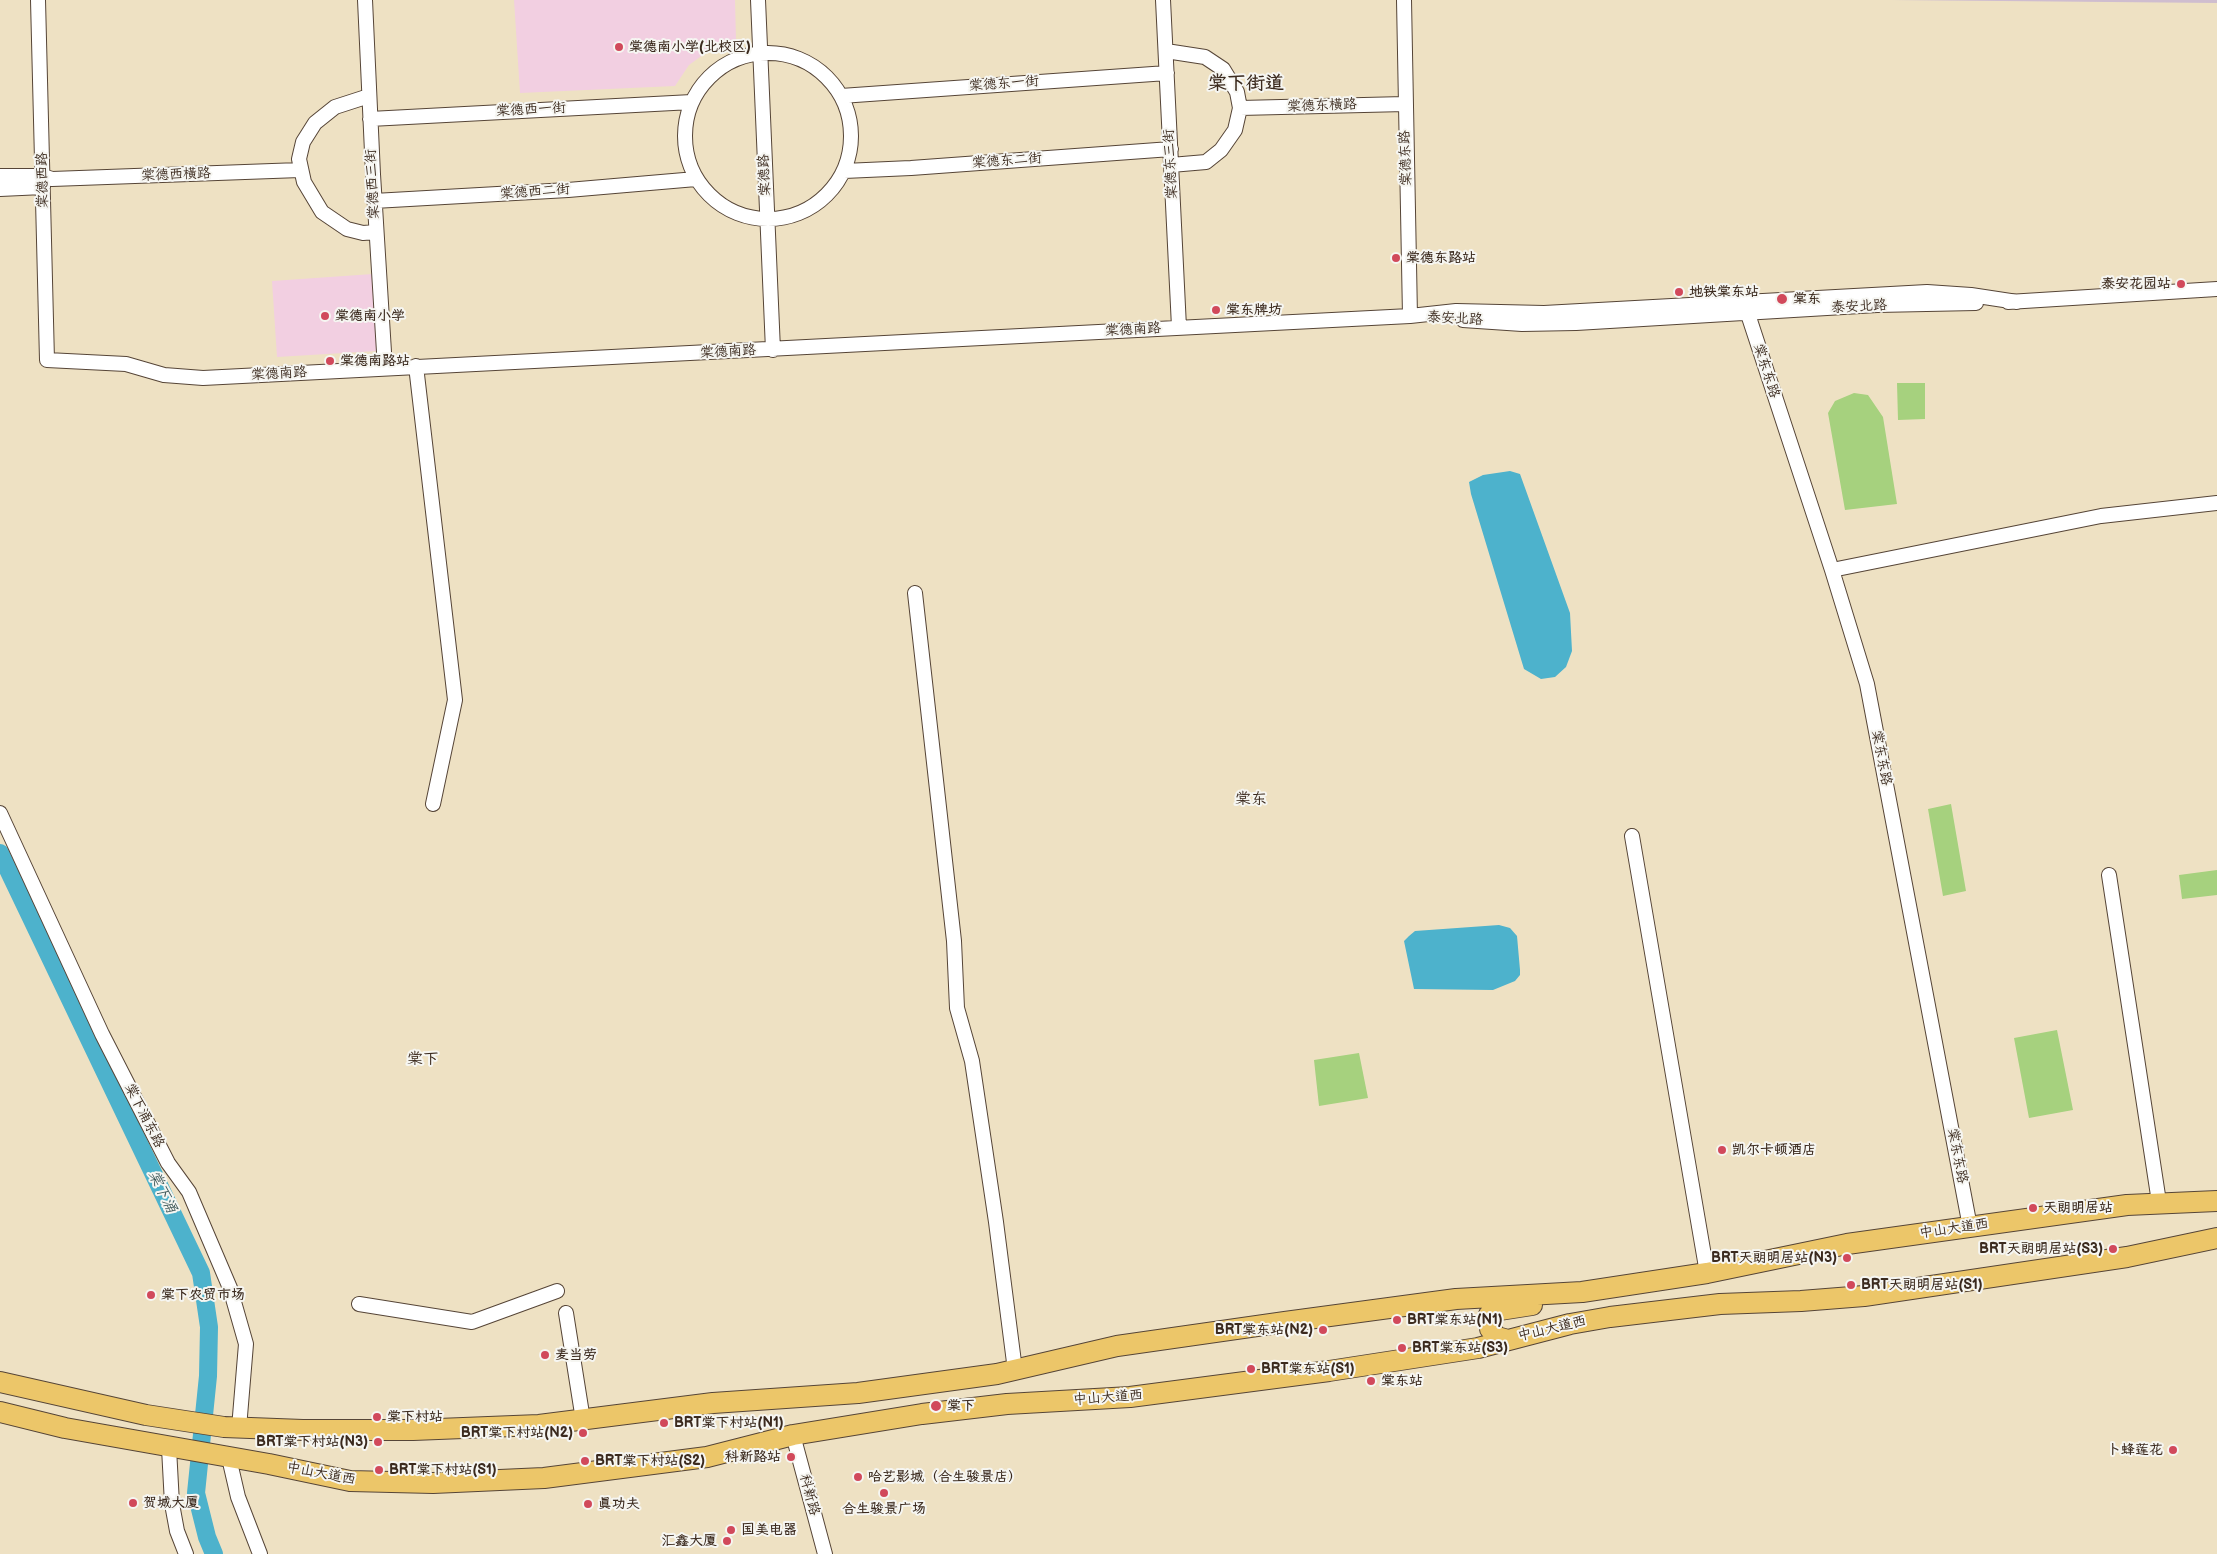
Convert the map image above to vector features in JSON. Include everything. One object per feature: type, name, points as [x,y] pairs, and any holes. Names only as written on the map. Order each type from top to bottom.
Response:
[{"type":"highway","name":"中山大道西","points":[[5,1382],[183,1422],[231,1428],[454,1429],[583,1420],[713,1403],[858,1393],[1015,1370],[1117,1346],[1285,1322],[1456,1299],[1582,1292],[1707,1273],[1822,1248],[2159,1202],[2217,1200]]},
{"type":"highway","name":"中山大道西","points":[[1,1413],[65,1428],[350,1481],[432,1482],[507,1480],[584,1474],[707,1457],[793,1435],[980,1406],[1138,1396],[1454,1352],[1570,1324],[1619,1316],[1720,1304],[1864,1296],[2127,1258],[2217,1238]]},
{"type":"highway","points":[[1508,1340],[1497,1336],[1490,1330],[1488,1320],[1493,1312],[1543,1304],[1582,1292]]},
{"type":"street","name":"棠德西路","points":[[38,0],[46,181],[48,360]]},
{"type":"street","name":"棠德西三街","points":[[365,0],[374,201],[385,368]]},
{"type":"street","name":"棠德路","points":[[758,0],[773,350]]},
{"type":"street","name":"棠德东三街","points":[[1163,0],[1179,327]]},
{"type":"street","name":"棠德东路","points":[[1404,0],[1410,316]]},
{"type":"street","points":[[1166,51],[1205,57],[1223,70],[1237,92],[1240,108],[1235,130],[1221,150],[1206,162],[1171,165]]},
{"type":"street","points":[[760,54],[786,55],[812,66],[824,74],[841,96],[848,114],[852,133],[849,159],[837,183],[818,203],[793,216],[767,220],[751,218],[725,208],[709,195],[696,179],[690,167],[684,141],[687,114],[699,89],[719,69],[738,59],[760,54]]},
{"type":"street","name":"棠德东一街","points":[[841,96],[1167,73]]},
{"type":"street","points":[[369,96],[335,107],[315,123],[308,131],[300,151],[300,170],[314,201],[328,217],[347,229],[363,233],[376,232]]},
{"type":"street","name":"棠德西一街","points":[[370,119],[692,102]]},
{"type":"street","name":"棠德东横路","points":[[1240,108],[1405,104]]},
{"type":"street","name":"棠德东二街","points":[[844,171],[921,168],[1171,149]]},
{"type":"street","name":"棠德西横路","points":[[46,181],[300,170]]},
{"type":"street","points":[[0,176],[46,181]]},
{"type":"street","name":"棠德西二街","points":[[374,201],[568,190],[696,179]]},
{"type":"street","points":[[0,189],[46,181]]},
{"type":"street","name":"泰安北路","points":[[1410,316],[1456,311],[1544,313],[1745,308],[1927,292],[1970,294],[2017,302],[2217,289]]},
{"type":"street","name":"棠东东路","points":[[1745,308],[1832,570],[1867,684],[1970,1227]]},
{"type":"street","name":"棠德南路","points":[[48,360],[126,364],[164,375],[187,378],[773,350],[1410,316]]},
{"type":"street","points":[[416,366],[456,700],[433,804]]},
{"type":"street","points":[[1832,570],[2101,516],[2217,503]]},
{"type":"street","points":[[915,593],[954,942],[956,1008],[972,1061],[996,1222],[1015,1370]]},
{"type":"street","name":"棠下涌东路","points":[[0,813],[102,1034],[168,1163],[189,1192],[230,1288],[246,1344],[231,1428]]},
{"type":"street","points":[[1632,836],[1707,1273]]},
{"type":"street","points":[[2110,875],[2159,1202]]},
{"type":"street","points":[[359,1304],[472,1322],[557,1291]]},
{"type":"street","points":[[566,1313],[583,1420]]},
{"type":"street","name":"科新路","points":[[793,1435],[825,1554]]},
{"type":"street","points":[[174,1449],[172,1504],[177,1531],[186,1554]]},
{"type":"street","points":[[224,1457],[260,1554]]},
{"type":"shaded area","name":"棠德南小学(北校区)","points":[[514,0],[735,0],[736,41],[707,52],[689,65],[675,86],[520,93]]},
{"type":"shaded area","points":[[1891,0],[2217,0],[2217,3]]},
{"type":"shaded area","name":"棠德南小学","points":[[373,274],[377,351],[277,357],[272,281]]},
{"type":"green space","points":[[1897,383],[1925,383],[1925,419],[1898,420]]},
{"type":"green space","points":[[1854,393],[1868,395],[1883,417],[1897,504],[1845,510],[1828,413],[1835,401]]},
{"type":"green space","points":[[1951,804],[1966,891],[1943,896],[1928,809]]},
{"type":"green space","points":[[2217,870],[2217,895],[2182,899],[2179,875]]},
{"type":"green space","points":[[2057,1030],[2073,1110],[2029,1118],[2014,1038]]},
{"type":"green space","points":[[1359,1053],[1368,1098],[1319,1106],[1314,1060]]},
{"type":"water","points":[[1510,471],[1520,474],[1570,613],[1572,651],[1566,667],[1555,677],[1541,679],[1524,669],[1471,494],[1469,482],[1483,475]]},
{"type":"water","points":[[1499,925],[1510,928],[1517,936],[1520,975],[1515,981],[1493,990],[1414,989],[1404,941],[1415,931]]},
{"type":"waterway","name":"棠下涌","points":[[0,853],[201,1273],[209,1327],[208,1376],[196,1493],[207,1537],[214,1554]]},
{"type":"place","name":"棠德南小学(北校区)","points":[[619,47]]},
{"type":"place","name":"棠德东路站","points":[[1396,258]]},
{"type":"place","name":"泰安花园站","points":[[2181,284]]},
{"type":"place","name":"地铁棠东站","points":[[1679,292]]},
{"type":"place","name":"棠东","points":[[1782,299]]},
{"type":"place","name":"棠东牌坊","points":[[1216,310]]},
{"type":"place","name":"棠德南小学","points":[[325,316]]},
{"type":"place","name":"棠德南路站","points":[[330,361]]},
{"type":"place","name":"凯尔卡顿酒店","points":[[1722,1150]]},
{"type":"place","name":"天朗明居站","points":[[2033,1208]]},
{"type":"place","name":"BRT天朗明居站(S3)","points":[[2113,1249]]},
{"type":"place","name":"BRT天朗明居站(N3)","points":[[1847,1258]]},
{"type":"place","name":"BRT天朗明居站(S1)","points":[[1851,1285]]},
{"type":"place","name":"棠下农贸市场","points":[[151,1295]]},
{"type":"place","name":"BRT棠东站(N1)","points":[[1397,1320]]},
{"type":"place","name":"BRT棠东站(N2)","points":[[1323,1330]]},
{"type":"place","name":"BRT棠东站(S3)","points":[[1402,1348]]},
{"type":"place","name":"麦当劳","points":[[545,1355]]},
{"type":"place","name":"BRT棠东站(S1)","points":[[1251,1369]]},
{"type":"place","name":"棠东站","points":[[1371,1381]]},
{"type":"place","name":"棠下","points":[[936,1406]]},
{"type":"place","name":"棠下村站","points":[[377,1417]]},
{"type":"place","name":"BRT棠下村站(N1)","points":[[664,1423]]},
{"type":"place","name":"BRT棠下村站(N2)","points":[[583,1433]]},
{"type":"place","name":"BRT棠下村站(N3)","points":[[378,1442]]},
{"type":"place","name":"卜蜂莲花","points":[[2173,1450]]},
{"type":"place","name":"科新路站","points":[[791,1457]]},
{"type":"place","name":"BRT棠下村站(S2)","points":[[585,1461]]},
{"type":"place","name":"BRT棠下村站(S1)","points":[[379,1470]]},
{"type":"place","name":"哈艺影城（合生骏景店）","points":[[858,1477]]},
{"type":"place","name":"合生骏景广场","points":[[884,1493]]},
{"type":"place","name":"贺城大厦","points":[[133,1503]]},
{"type":"place","name":"真功夫","points":[[588,1504]]},
{"type":"place","name":"国美电器","points":[[731,1530]]},
{"type":"place","name":"汇鑫大厦","points":[[727,1541]]},
{"type":"district","name":"棠下街道","points":[[1246,84]]},
{"type":"district","name":"棠东","points":[[1251,800]]},
{"type":"district","name":"棠下","points":[[423,1060]]}]
